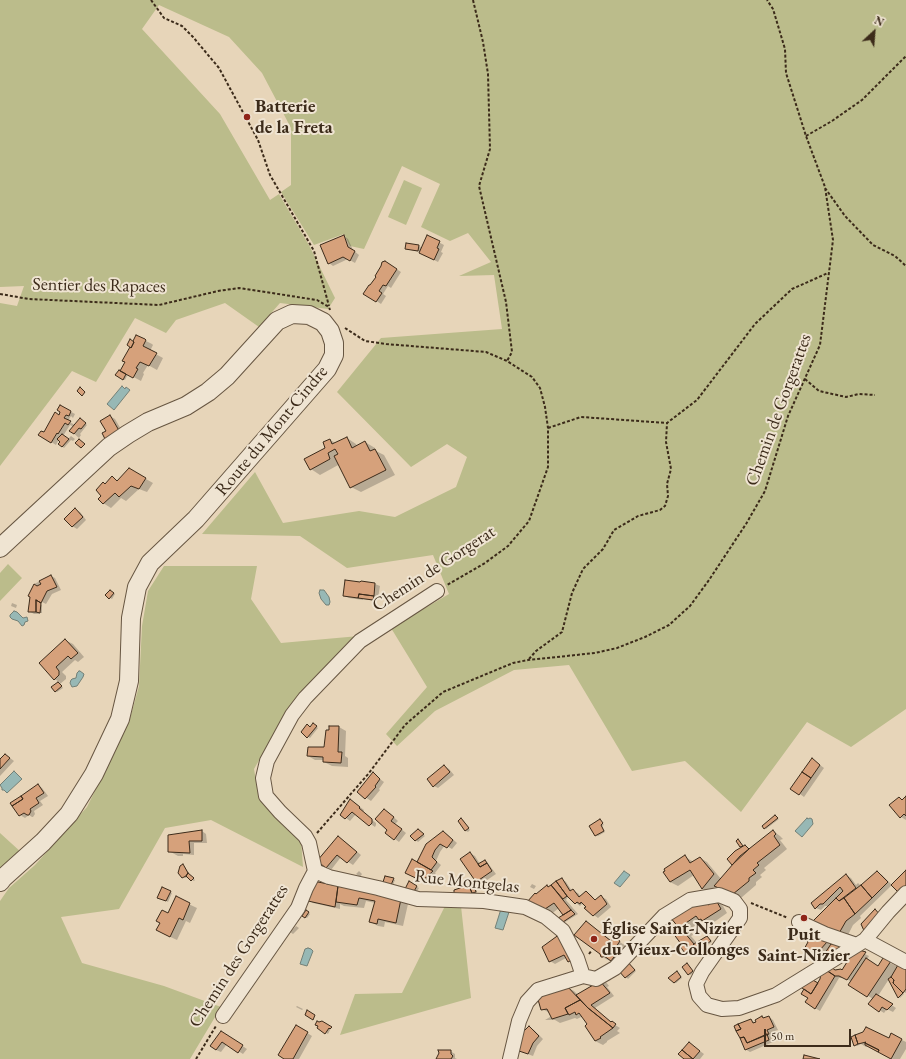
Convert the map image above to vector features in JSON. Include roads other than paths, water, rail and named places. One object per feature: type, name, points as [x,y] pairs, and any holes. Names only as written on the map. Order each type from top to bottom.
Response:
[{"type":"street","name":"Route du Mont-Cindre","points":[[0,548],[109,447],[148,422],[186,406],[208,392],[227,376],[277,321],[292,314],[309,315],[323,322],[330,331],[334,343],[334,355],[327,369],[196,519],[150,563],[137,587],[131,618],[129,681],[120,719],[94,774],[69,814],[44,842],[0,882]]},
{"type":"street","name":"Chemin de Gorgerat","points":[[315,871],[309,843],[305,836],[266,796],[263,778],[267,761],[292,715],[305,698],[360,641],[438,591]]},
{"type":"street","name":"Rue Montgelas","points":[[315,871],[329,877],[418,899],[484,901],[525,907],[546,917],[563,931],[577,958],[583,976]]},
{"type":"street","name":"Chemin des Gorgerattes","points":[[223,1016],[298,908],[315,871]]},
{"type":"street","points":[[510,1059],[519,1021],[527,1002],[538,990],[583,976],[596,978],[614,968],[664,916],[690,900],[719,895],[734,901],[740,909],[740,918],[702,972],[696,984],[699,996],[707,1005],[722,1009],[739,1008],[776,995],[861,942],[906,894]]},
{"type":"street","points":[[798,922],[825,934],[861,942],[906,962]]},
{"type":"water","points":[[122,386],[125,389],[126,387],[130,390],[114,410],[107,404]]},
{"type":"water","points":[[320,590],[324,590],[329,597],[329,605],[326,605],[321,599],[319,593]]},
{"type":"water","points":[[14,611],[23,618],[27,617],[28,621],[25,622],[24,625],[22,626],[18,621],[10,617]]},
{"type":"water","points":[[79,671],[84,674],[83,677],[77,686],[72,687],[70,683],[71,680],[76,678]]},
{"type":"water","points":[[14,771],[22,779],[7,793],[2,790],[0,785]]},
{"type":"water","points":[[807,818],[812,819],[813,824],[802,837],[795,831]]},
{"type":"water","points":[[624,871],[630,875],[620,887],[614,883]]},
{"type":"water","points":[[501,909],[509,912],[503,930],[495,928]]},
{"type":"water","points":[[308,948],[313,951],[307,966],[300,964],[305,949]]},
{"type":"place","name":"Batterie de la Freta","points":[[247,117]]},
{"type":"place","name":"Puit Saint-Nizier","points":[[804,918]]},
{"type":"place","name":"Église Saint-Nizier du Vieux-Collonges","points":[[594,939]]}]
